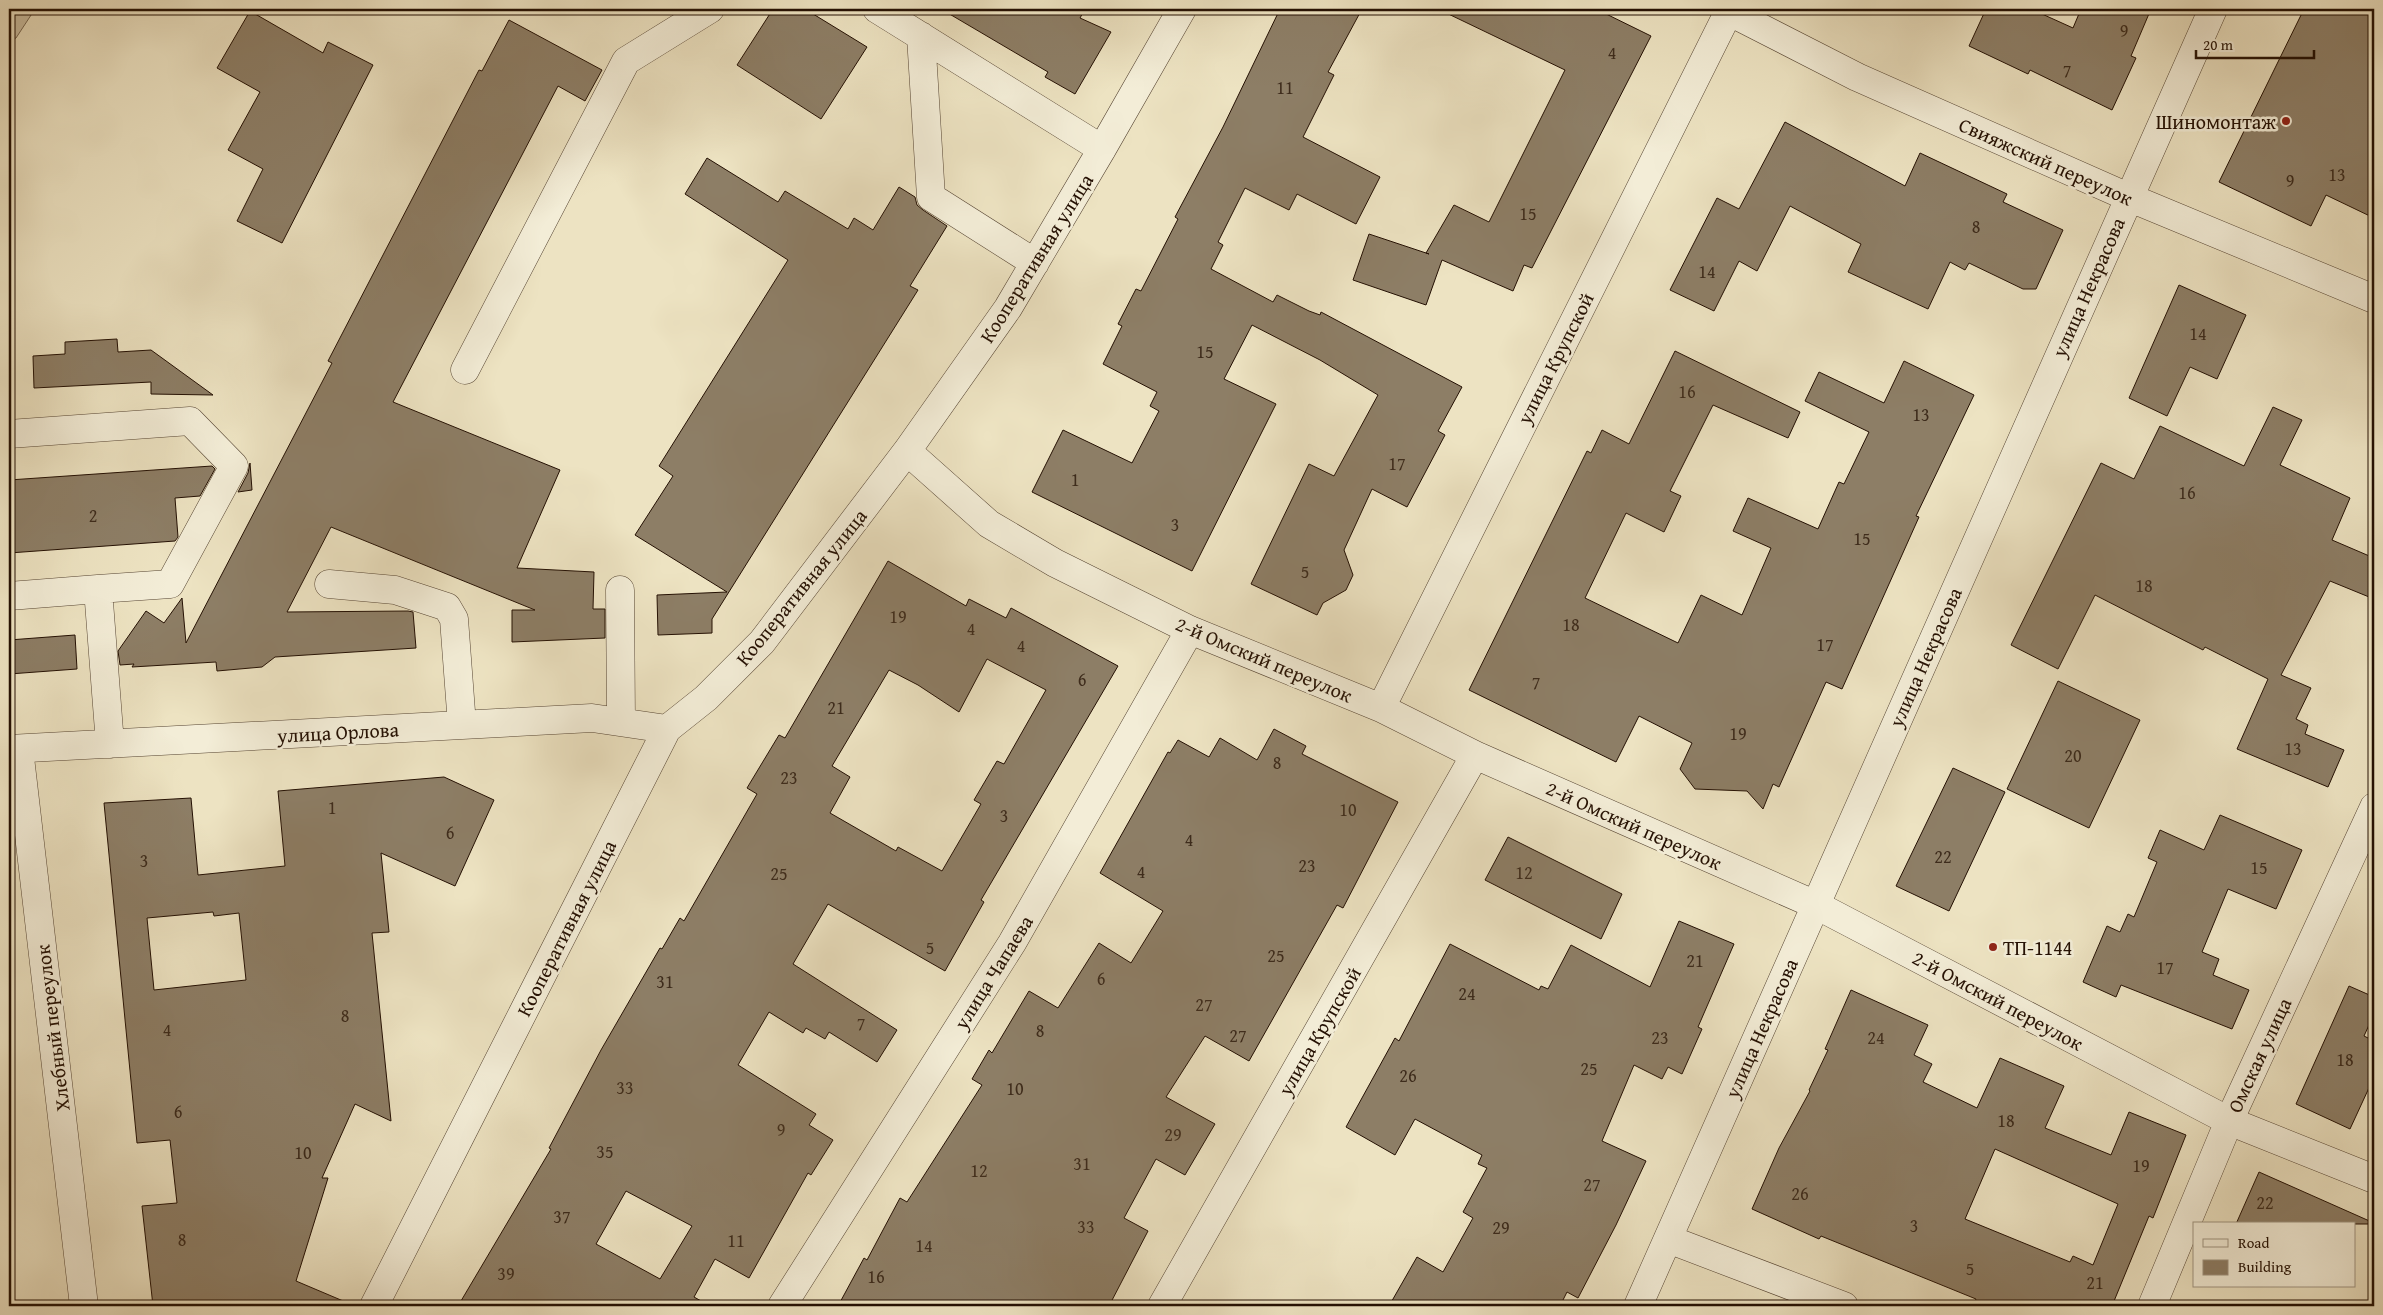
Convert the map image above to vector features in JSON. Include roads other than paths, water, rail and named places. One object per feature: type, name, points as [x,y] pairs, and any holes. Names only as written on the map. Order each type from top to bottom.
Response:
[{"type":"street","points":[[464,370],[626,61],[710,9]]},
{"type":"street","points":[[877,9],[1102,149]]},
{"type":"street","name":"Кооперативная улица","points":[[374,1306],[667,729],[706,698],[762,642],[907,451],[1008,308],[1182,9]]},
{"type":"street","name":"улица Некрасова","points":[[1638,1306],[2128,197],[2213,9]]},
{"type":"street","name":"Свияжский переулок","points":[[1727,10],[1857,77],[2128,197],[2374,299]]},
{"type":"street","name":"улица Крупской","points":[[1381,708],[1727,10]]},
{"type":"street","points":[[921,36],[931,197],[1035,263]]},
{"type":"street","points":[[9,434],[190,421],[234,466],[170,584],[9,596]]},
{"type":"street","name":"2-й Омский переулок","points":[[907,451],[989,524],[1055,563],[1190,630],[1381,708],[1475,755],[1816,905],[2229,1121],[2374,1179]]},
{"type":"street","points":[[329,584],[395,590],[447,607],[454,619],[462,725]]},
{"type":"street","points":[[98,589],[110,744]]},
{"type":"street","points":[[620,590],[620,722]]},
{"type":"street","name":"улица Чапаева","points":[[782,1306],[1012,943],[1190,630]]},
{"type":"street","name":"улица Орлова","points":[[14,749],[592,718],[667,729]]},
{"type":"street","name":"Хлебный переулок","points":[[14,749],[84,1306]]},
{"type":"street","name":"улица Крупской","points":[[1162,1306],[1475,755]]},
{"type":"street","name":"Омская улица","points":[[2152,1306],[2229,1121],[2374,807]]},
{"type":"street","points":[[1668,1239],[1844,1306]]},
{"type":"place","name":"Шиномонтаж","points":[[2286,121]]},
{"type":"place","name":"ТП-1144","points":[[1993,947]]}]
